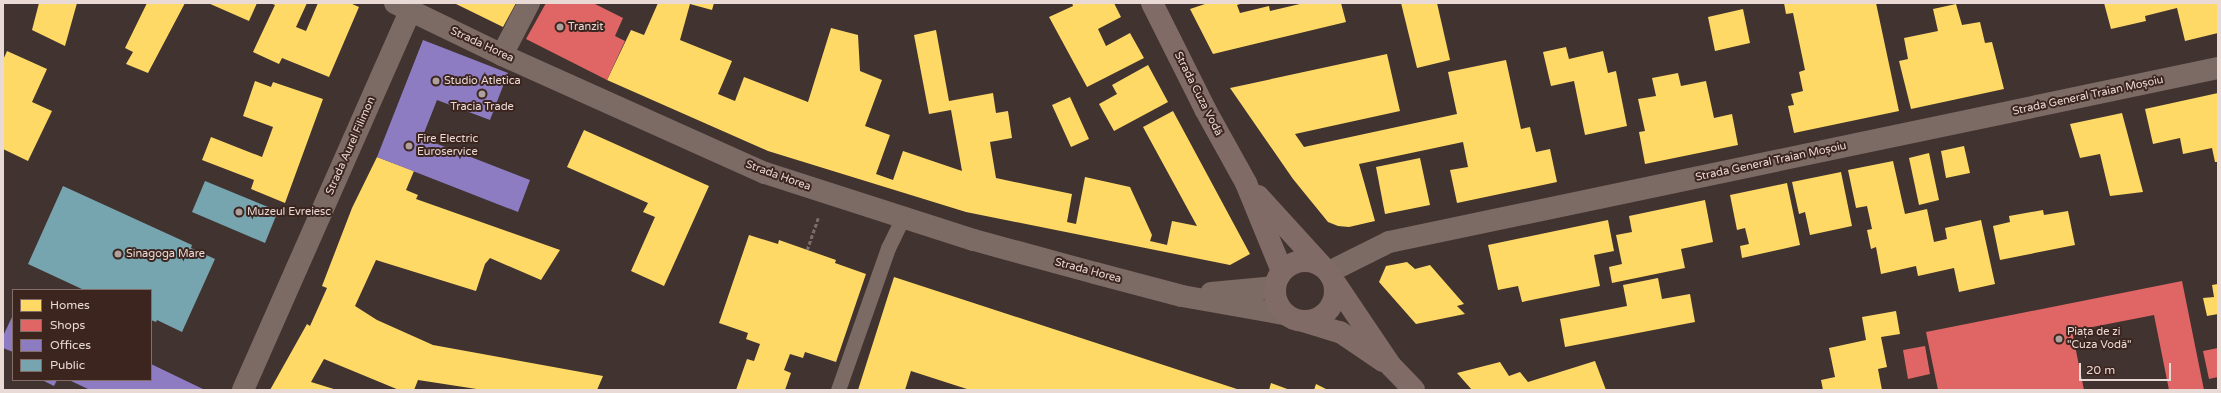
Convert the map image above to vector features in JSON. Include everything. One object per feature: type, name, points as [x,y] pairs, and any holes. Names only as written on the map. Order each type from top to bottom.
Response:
[{"type":"main road","name":"Strada Cuza Vodă","points":[[1152,3],[1205,109],[1246,183],[1278,279]]},
{"type":"main road","name":"Strada Cuza Vodă","points":[[1246,183],[1328,273],[1390,366]]},
{"type":"main road","points":[[1300,261],[1328,273],[1336,294],[1332,305],[1325,314],[1314,320],[1293,317],[1275,297],[1278,279],[1290,264],[1300,261]]},
{"type":"main road","name":"Strada Cuza Vodă","points":[[1293,317],[1340,332],[1390,366],[1414,390]]},
{"type":"street","points":[[502,55],[530,3]]},
{"type":"street","name":"Strada Horea","points":[[403,7],[502,55],[765,173],[974,240],[1182,296],[1293,317]]},
{"type":"street","name":"Strada Aurel Filimon","points":[[243,390],[403,7]]},
{"type":"street","name":"Strada General Traian Moșoiu","points":[[1328,273],[1389,242],[2218,68]]},
{"type":"street","name":"Strada Horea","points":[[1182,296],[1278,279]]},
{"type":"lane","points":[[838,390],[888,248],[903,217]]},
{"type":"path","points":[[808,250],[818,216]]},
{"type":"building: Homes","points":[[39,3],[77,3],[65,46],[32,30]]},
{"type":"building: Homes","points":[[147,3],[185,3],[148,73],[126,64],[133,52],[125,48]]},
{"type":"building: Homes","points":[[208,3],[257,3],[249,21]]},
{"type":"building: Homes","points":[[270,3],[307,3],[296,27],[306,31],[318,3],[350,3],[359,7],[329,77],[282,58],[279,64],[253,52],[275,5]]},
{"type":"building: Homes","points":[[454,3],[516,3],[503,27]]},
{"type":"building: Homes","points":[[658,3],[714,3],[712,10],[690,4],[680,40],[732,61],[718,94],[735,101],[744,77],[808,102],[831,28],[858,35],[860,71],[882,80],[865,126],[890,135],[876,174],[893,180],[903,151],[962,171],[951,110],[929,114],[914,35],[936,30],[949,101],[993,93],[996,113],[1008,111],[1012,138],[990,142],[996,178],[1072,194],[1067,222],[1076,224],[1085,177],[1130,187],[1152,235],[1150,241],[1167,245],[1172,221],[1197,226],[1143,127],[1173,111],[1250,254],[1230,265],[966,212],[768,151],[607,80],[631,30],[644,35]]},
{"type":"building: Homes","points":[[1072,3],[1114,3],[1121,17],[1098,29],[1106,46],[1130,33],[1144,58],[1087,87],[1049,17],[1073,6]]},
{"type":"building: Homes","points":[[1208,3],[1243,3],[1237,5],[1240,13],[1269,6],[1270,11],[1304,3],[1341,3],[1346,22],[1213,54],[1190,9]]},
{"type":"building: Homes","points":[[1401,3],[1437,3],[1450,60],[1417,68]]},
{"type":"building: Homes","points":[[1784,3],[1876,3],[1899,111],[1794,133],[1788,106],[1794,105],[1791,94],[1803,91],[1799,72],[1805,70],[1793,13],[1786,14]]},
{"type":"building: Homes","points":[[2104,3],[2218,3],[2218,33],[2185,41],[2177,8],[2145,16],[2146,21],[2111,29]]},
{"type":"building: Homes","points":[[1956,4],[1962,25],[1980,22],[1985,43],[1992,42],[2004,89],[1911,109],[1899,61],[1908,59],[1904,38],[1938,31],[1933,9]]},
{"type":"building: Homes","points":[[1743,9],[1750,43],[1715,51],[1708,17]]},
{"type":"building: Homes","points":[[1566,47],[1569,59],[1603,51],[1608,73],[1616,71],[1627,126],[1585,135],[1574,81],[1551,86],[1543,52]]},
{"type":"building: Homes","points":[[7,51],[47,69],[32,102],[52,111],[28,161],[3,149],[3,60]]},
{"type":"building: Homes","points":[[1387,54],[1400,111],[1295,134],[1304,147],[1457,114],[1448,72],[1506,60],[1521,129],[1530,127],[1536,152],[1550,149],[1557,182],[1457,203],[1450,170],[1468,167],[1463,142],[1359,164],[1375,221],[1349,227],[1338,226],[1328,222],[1293,179],[1230,88]]},
{"type":"building: Homes","points":[[1148,65],[1168,102],[1114,131],[1099,104],[1117,94],[1112,85]]},
{"type":"building: Homes","points":[[1678,73],[1681,86],[1706,81],[1714,118],[1732,114],[1738,145],[1645,164],[1639,132],[1645,131],[1638,99],[1656,96],[1652,78]]},
{"type":"building: Homes","points":[[255,81],[271,87],[273,82],[323,99],[285,203],[251,189],[254,180],[202,160],[211,137],[262,157],[273,127],[243,116]]},
{"type":"building: Homes","points":[[2218,93],[2218,162],[2215,162],[2212,148],[2183,154],[2180,138],[2153,144],[2145,109]]},
{"type":"building: Homes","points":[[1070,97],[1089,139],[1071,147],[1052,105]]},
{"type":"building: Homes","points":[[2122,113],[2143,192],[2110,196],[2100,154],[2080,158],[2070,124]]},
{"type":"building: Homes","points":[[584,130],[709,186],[664,286],[631,271],[655,217],[643,212],[648,203],[567,167]]},
{"type":"building: Homes","points":[[1964,146],[1970,173],[1946,178],[1941,151]]},
{"type":"building: Homes","points":[[1929,153],[1939,200],[1919,205],[1909,158]]},
{"type":"building: Homes","points":[[377,157],[414,171],[406,190],[418,195],[416,199],[560,250],[541,280],[490,258],[485,264],[476,291],[376,260],[355,306],[377,320],[433,345],[603,376],[597,390],[483,390],[418,380],[414,390],[399,390],[324,359],[311,382],[337,390],[270,390],[307,324],[310,326],[327,288],[322,286],[352,208]]},
{"type":"building: Homes","points":[[1420,158],[1430,205],[1385,214],[1376,167]]},
{"type":"building: Homes","points":[[1893,161],[1905,214],[1927,209],[1934,242],[1947,239],[1945,228],[1981,220],[1995,284],[1959,292],[1954,268],[1918,276],[1916,266],[1881,274],[1876,247],[1871,249],[1867,230],[1872,229],[1867,206],[1856,208],[1848,170]]},
{"type":"building: Homes","points":[[1841,172],[1852,226],[1810,235],[1805,212],[1799,214],[1792,182]]},
{"type":"building: Homes","points":[[1787,183],[1800,245],[1742,258],[1740,246],[1749,244],[1745,228],[1737,230],[1730,195]]},
{"type":"building: Homes","points":[[1705,200],[1713,242],[1681,249],[1685,268],[1612,283],[1609,267],[1622,264],[1616,235],[1632,232],[1629,216]]},
{"type":"building: Homes","points":[[2043,210],[2044,215],[2068,211],[2075,245],[2000,260],[1993,226],[2010,222],[2009,216]]},
{"type":"building: Homes","points":[[1608,220],[1614,251],[1594,255],[1600,286],[1522,302],[1518,286],[1498,290],[1488,245]]},
{"type":"building: Homes","points":[[749,235],[778,244],[779,240],[836,260],[835,263],[866,274],[836,362],[805,352],[803,358],[790,354],[784,370],[791,373],[785,390],[736,390],[747,359],[754,361],[760,344],[746,339],[748,333],[719,323]]},
{"type":"building: Homes","points":[[1407,262],[1415,269],[1430,265],[1464,304],[1457,306],[1465,314],[1416,324],[1379,282],[1386,266]]},
{"type":"building: Homes","points":[[894,277],[1240,390],[970,390],[911,371],[905,390],[858,390]]},
{"type":"building: Homes","points":[[1658,278],[1662,299],[1690,294],[1695,322],[1565,347],[1560,319],[1627,306],[1623,285]]},
{"type":"building: Homes","points":[[2218,284],[2218,314],[2207,316],[2203,298],[2214,297],[2212,285]]},
{"type":"building: Homes","points":[[1896,311],[1900,334],[1881,337],[1887,367],[1878,369],[1882,390],[1823,390],[1821,380],[1835,377],[1829,348],[1866,340],[1862,317]]},
{"type":"building: Homes","points":[[1595,361],[1606,390],[1472,390],[1457,373],[1500,362],[1509,376],[1520,372],[1528,382]]},
{"type":"building: Homes","points":[[1271,383],[1290,390],[1269,390]]},
{"type":"building: Homes","points":[[1316,384],[1328,390],[1314,390]]},
{"type":"building: Shops","points":[[546,3],[593,3],[623,18],[615,36],[625,41],[607,80],[526,39]]},
{"type":"building: Shops","name":"Piața de zi \"Cuza Vodă\"","points":[[2182,281],[2204,390],[2169,390],[2154,315],[2072,331],[2084,390],[1938,390],[1926,332]]},
{"type":"building: Shops","points":[[1925,346],[1930,374],[1908,379],[1903,350]]},
{"type":"building: Shops","points":[[2218,348],[2218,377],[2209,379],[2203,351]]},
{"type":"building: Offices","points":[[423,40],[508,73],[490,120],[437,100],[422,138],[530,180],[518,212],[377,157]]},
{"type":"building: Offices","points":[[12,317],[12,352],[3,348],[3,336]]},
{"type":"building: Offices","points":[[152,364],[205,390],[90,390],[71,381],[152,381]]},
{"type":"building: Offices","points":[[44,381],[56,381],[54,386]]},
{"type":"building: Public","points":[[205,181],[278,211],[265,243],[192,212]]},
{"type":"building: Public","name":"Sinagoga Mare","points":[[63,186],[192,245],[191,248],[215,259],[182,332],[157,320],[156,322],[152,320],[152,289],[82,289],[28,264]]},
{"type":"place","name":"Tranzit","points":[[560,27]]},
{"type":"place","name":"Studio Atletica","points":[[436,81]]},
{"type":"place","name":"Tracia Trade","points":[[482,94]]},
{"type":"place","name":"Fire Electric Euroservice","points":[[409,146]]},
{"type":"place","name":"Muzeul Evreiesc","points":[[239,212]]},
{"type":"place","name":"Sinagoga Mare","points":[[118,254]]},
{"type":"place","name":"Piața de zi \"Cuza Vodă\"","points":[[2059,339]]}]
